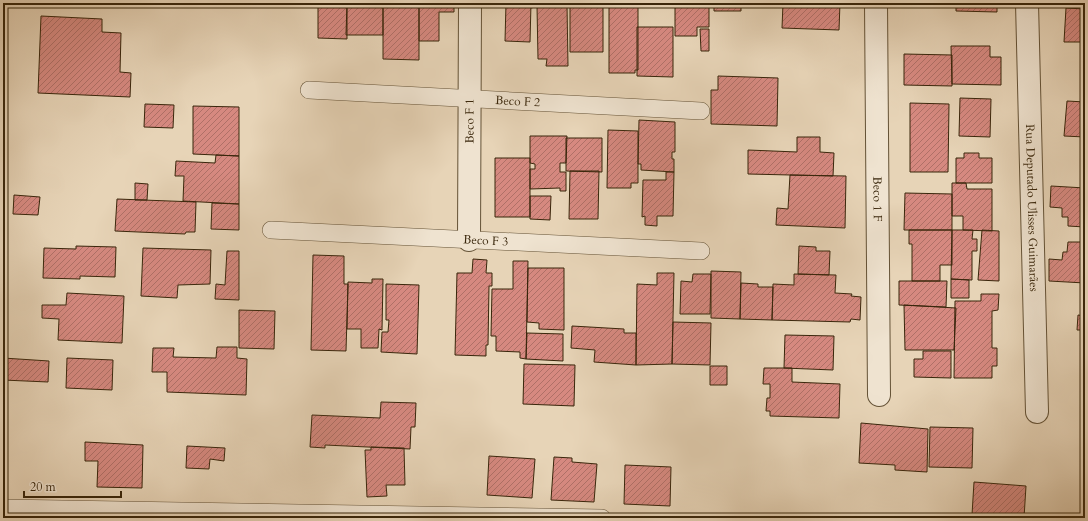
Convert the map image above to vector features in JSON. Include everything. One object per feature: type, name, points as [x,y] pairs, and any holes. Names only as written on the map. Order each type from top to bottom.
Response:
[{"type":"street","name":"Beco F 1","points":[[469,240],[470,3]]},
{"type":"street","name":"Beco 1 F","points":[[876,3],[879,395]]},
{"type":"street","name":"Rua Deputado Ulisses Guimarães","points":[[1027,3],[1037,412]]},
{"type":"lane","name":"Beco F 2","points":[[310,90],[701,111]]},
{"type":"lane","name":"Beco F 3","points":[[271,230],[701,252]]},
{"type":"lane","points":[[3,508],[602,518]]},
{"type":"building","points":[[310,3],[340,3],[341,6],[347,6],[347,39],[318,38],[318,5],[310,5]]},
{"type":"building","points":[[347,3],[383,3],[383,35],[346,35]]},
{"type":"building","points":[[383,3],[419,3],[419,60],[383,59]]},
{"type":"building","points":[[419,3],[454,3],[454,12],[439,12],[439,41],[419,41]]},
{"type":"building","points":[[506,3],[531,3],[530,42],[505,41]]},
{"type":"building","points":[[531,3],[545,3],[545,5],[531,8]]},
{"type":"building","points":[[570,3],[603,3],[603,52],[570,52]]},
{"type":"building","points":[[609,3],[638,3],[638,70],[635,70],[635,73],[609,73]]},
{"type":"building","points":[[638,3],[667,3],[667,7],[638,5]]},
{"type":"building","points":[[675,3],[709,3],[709,27],[697,27],[697,36],[675,36]]},
{"type":"building","points":[[714,3],[741,3],[741,11],[714,11]]},
{"type":"building","points":[[757,3],[772,3],[772,5],[758,7]]},
{"type":"building","points":[[783,3],[840,3],[839,30],[782,28]]},
{"type":"building","points":[[956,3],[997,3],[997,12],[956,11]]},
{"type":"building","points":[[567,5],[568,66],[546,66],[547,59],[538,59],[537,6]]},
{"type":"building","points":[[1066,8],[1085,9],[1085,42],[1064,42]]},
{"type":"building","points":[[41,16],[102,19],[102,32],[121,33],[120,72],[131,73],[130,97],[38,93]]},
{"type":"building","points":[[637,27],[673,27],[673,77],[637,76]]},
{"type":"building","points":[[700,29],[709,29],[709,51],[701,51]]},
{"type":"building","points":[[951,46],[990,46],[990,57],[1001,57],[1001,85],[952,84]]},
{"type":"building","points":[[904,54],[952,55],[952,86],[904,85]]},
{"type":"building","points":[[718,76],[778,78],[777,126],[711,124],[711,90],[718,90]]},
{"type":"building","points":[[960,98],[991,99],[990,137],[959,136]]},
{"type":"building","points":[[1067,101],[1085,102],[1085,137],[1064,136]]},
{"type":"building","points":[[910,103],[949,104],[948,172],[910,172]]},
{"type":"building","points":[[145,104],[174,105],[173,128],[144,127]]},
{"type":"building","points":[[193,106],[239,107],[239,156],[193,154]]},
{"type":"building","points":[[639,120],[675,122],[675,152],[672,152],[672,159],[674,159],[674,172],[641,170],[641,164],[638,164]]},
{"type":"building","points":[[608,130],[638,131],[638,183],[631,183],[631,188],[607,188]]},
{"type":"building","points":[[530,136],[567,136],[566,163],[560,163],[560,172],[566,172],[566,191],[560,191],[560,188],[530,189],[530,169],[535,169],[535,164],[530,163]]},
{"type":"building","points":[[797,137],[820,137],[820,152],[834,153],[833,176],[748,174],[748,150],[797,152]]},
{"type":"building","points":[[566,138],[602,138],[602,172],[566,171]]},
{"type":"building","points":[[964,153],[979,153],[979,158],[992,158],[992,183],[956,183],[956,158],[964,158]]},
{"type":"building","points":[[216,155],[239,156],[239,204],[183,201],[184,176],[175,176],[176,161],[215,163]]},
{"type":"building","points":[[495,158],[530,158],[530,217],[495,217]]},
{"type":"building","points":[[570,171],[599,171],[598,219],[569,219]]},
{"type":"building","points":[[666,172],[674,172],[673,216],[657,216],[657,226],[645,225],[645,216],[642,217],[643,180],[666,180]]},
{"type":"building","points":[[790,175],[846,176],[845,228],[776,225],[777,208],[788,209]]},
{"type":"building","points":[[135,183],[148,184],[147,200],[135,200]]},
{"type":"building","points":[[952,183],[966,183],[967,189],[992,189],[992,231],[963,230],[963,216],[952,216]]},
{"type":"building","points":[[1051,186],[1085,188],[1085,227],[1068,226],[1068,217],[1062,217],[1062,208],[1050,207]]},
{"type":"building","points":[[905,193],[952,194],[952,230],[904,230]]},
{"type":"building","points":[[14,195],[40,197],[38,215],[13,214]]},
{"type":"building","points":[[530,196],[551,196],[550,220],[530,219]]},
{"type":"building","points":[[117,199],[196,202],[195,232],[186,232],[185,234],[115,231]]},
{"type":"building","points":[[212,203],[239,204],[239,230],[211,229]]},
{"type":"building","points":[[909,230],[952,230],[952,265],[940,265],[940,281],[912,281],[912,244],[909,244]]},
{"type":"building","points":[[952,230],[973,230],[972,239],[977,239],[977,251],[972,251],[972,280],[951,279]]},
{"type":"building","points":[[982,230],[999,231],[999,281],[978,280]]},
{"type":"building","points":[[1068,242],[1085,242],[1085,283],[1049,281],[1049,259],[1062,260],[1063,252],[1067,252]]},
{"type":"building","points":[[76,246],[116,247],[115,277],[80,276],[80,279],[43,278],[44,248],[76,249]]},
{"type":"building","points":[[799,246],[816,247],[816,251],[830,251],[829,275],[798,274]]},
{"type":"building","points":[[143,248],[211,250],[210,284],[178,285],[177,298],[141,296]]},
{"type":"building","points":[[227,251],[239,251],[239,300],[215,299],[216,284],[225,285]]},
{"type":"building","points":[[313,255],[344,256],[344,284],[348,284],[346,351],[311,350]]},
{"type":"building","points":[[473,259],[487,260],[486,273],[492,273],[492,286],[489,286],[488,345],[486,345],[486,356],[455,355],[457,273],[472,273]]},
{"type":"building","points":[[513,261],[528,261],[526,359],[520,358],[520,352],[496,351],[496,336],[491,336],[492,289],[513,289]]},
{"type":"building","points":[[528,268],[564,268],[564,330],[539,329],[539,323],[527,322]]},
{"type":"building","points":[[711,271],[741,272],[740,319],[711,318]]},
{"type":"building","points":[[657,273],[674,273],[672,364],[636,365],[637,284],[657,285]]},
{"type":"building","points":[[693,274],[711,274],[710,314],[680,314],[681,281],[692,282]]},
{"type":"building","points":[[794,274],[836,275],[835,293],[852,294],[851,296],[861,297],[860,320],[851,319],[850,322],[772,320],[773,284],[794,285]]},
{"type":"building","points":[[372,279],[383,279],[382,330],[379,329],[378,348],[361,348],[361,329],[347,329],[348,282],[372,283]]},
{"type":"building","points":[[951,279],[969,280],[969,298],[951,298]]},
{"type":"building","points":[[899,281],[947,281],[946,307],[899,305]]},
{"type":"building","points":[[741,283],[758,284],[758,287],[773,287],[772,320],[740,319]]},
{"type":"building","points":[[386,284],[419,285],[417,354],[381,352],[382,332],[388,332],[389,320],[386,320]]},
{"type":"building","points":[[67,293],[124,296],[122,343],[58,340],[59,319],[42,318],[42,305],[66,305]]},
{"type":"building","points":[[981,294],[999,294],[998,310],[992,311],[992,348],[997,348],[997,366],[992,366],[992,378],[954,378],[955,301],[981,301]]},
{"type":"building","points":[[904,305],[956,308],[954,350],[905,350]]},
{"type":"building","points":[[239,310],[275,311],[274,349],[239,348]]},
{"type":"building","points":[[1078,315],[1085,316],[1085,330],[1077,330]]},
{"type":"building","points":[[673,322],[711,323],[710,365],[672,364]]},
{"type":"building","points":[[572,326],[624,329],[624,333],[636,333],[636,365],[594,362],[595,350],[571,348]]},
{"type":"building","points":[[527,333],[563,334],[563,361],[526,359]]},
{"type":"building","points":[[785,335],[834,336],[833,370],[784,368]]},
{"type":"building","points":[[217,347],[237,347],[237,358],[247,359],[246,395],[167,392],[167,372],[152,372],[153,348],[174,348],[173,357],[216,358]]},
{"type":"building","points":[[923,351],[951,351],[951,378],[914,377],[914,359],[923,359]]},
{"type":"building","points":[[3,358],[49,361],[48,382],[3,380]]},
{"type":"building","points":[[67,358],[113,360],[112,390],[66,388]]},
{"type":"building","points":[[524,364],[575,365],[574,406],[523,404]]},
{"type":"building","points":[[710,366],[727,366],[727,385],[710,385]]},
{"type":"building","points":[[764,368],[792,368],[792,382],[840,384],[839,418],[770,416],[770,411],[766,411],[767,398],[770,398],[770,384],[763,384]]},
{"type":"building","points":[[381,402],[416,403],[415,427],[411,427],[410,449],[325,445],[325,448],[310,447],[312,415],[380,418]]},
{"type":"building","points":[[861,423],[928,429],[927,472],[895,470],[895,465],[859,463]]},
{"type":"building","points":[[930,427],[973,428],[972,468],[929,467]]},
{"type":"building","points":[[85,442],[143,445],[142,488],[97,487],[98,461],[85,461]]},
{"type":"building","points":[[187,446],[225,448],[224,461],[210,459],[209,469],[186,468]]},
{"type":"building","points":[[371,447],[404,448],[405,485],[386,485],[387,496],[367,497],[365,450],[371,450]]},
{"type":"building","points":[[489,456],[535,459],[532,498],[487,495]]},
{"type":"building","points":[[554,457],[572,458],[572,462],[597,464],[594,502],[551,500]]},
{"type":"building","points":[[625,465],[671,467],[670,506],[624,504]]},
{"type":"building","points":[[974,482],[1026,486],[1024,518],[978,518],[978,515],[972,515]]}]
